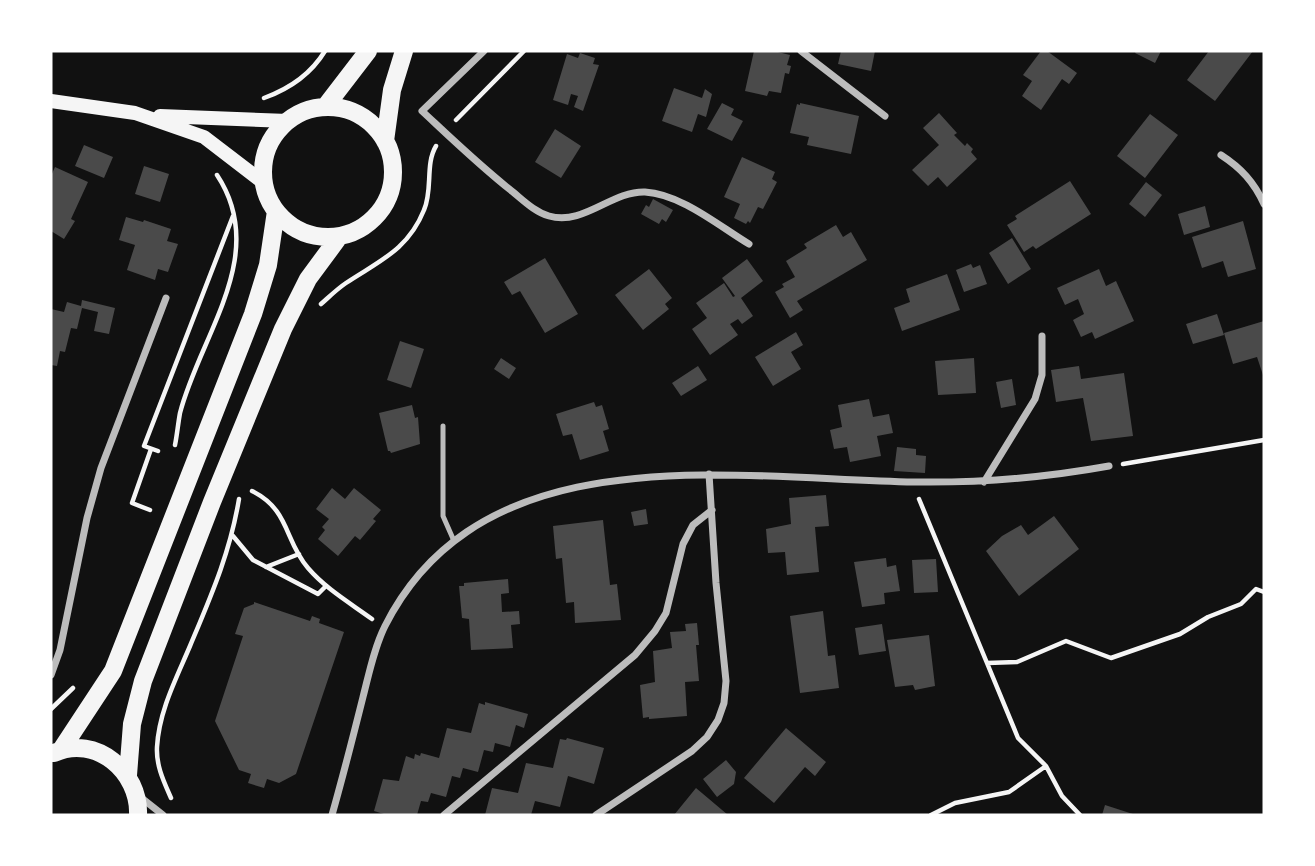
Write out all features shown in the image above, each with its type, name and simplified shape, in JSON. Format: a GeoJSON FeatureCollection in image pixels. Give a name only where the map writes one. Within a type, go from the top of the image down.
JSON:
{"type":"FeatureCollection","features":[{"type":"Feature","properties":{"kind":"main road"},"geometry":{"type":"LineString","coordinates":[[325,107],[368,51]]}},
{"type":"Feature","properties":{"kind":"main road"},"geometry":{"type":"LineString","coordinates":[[385,141],[392,90],[404,51]]}},
{"type":"Feature","properties":{"kind":"main road"},"geometry":{"type":"LineString","coordinates":[[51,101],[145,116],[288,121]]}},
{"type":"Feature","properties":{"kind":"main road"},"geometry":{"type":"LineString","coordinates":[[325,107],[349,110],[370,122],[385,141],[393,160],[393,181],[387,201],[375,218],[358,230],[339,237],[315,236],[293,227],[276,211],[264,183],[264,159],[272,138],[288,121],[306,111],[325,107]]}},
{"type":"Feature","properties":{"kind":"main road"},"geometry":{"type":"LineString","coordinates":[[145,116],[204,137],[264,183]]}},
{"type":"Feature","properties":{"kind":"main road"},"geometry":{"type":"LineString","coordinates":[[56,752],[113,671],[253,314],[268,265],[276,211]]}},
{"type":"Feature","properties":{"kind":"main road"},"geometry":{"type":"LineString","coordinates":[[128,775],[132,724],[143,681],[212,502],[283,328],[308,279],[339,237]]}},
{"type":"Feature","properties":{"kind":"main road"},"geometry":{"type":"LineString","coordinates":[[56,752],[86,749],[110,757],[128,775],[136,793],[138,815]]}},
{"type":"Feature","properties":{"kind":"street"},"geometry":{"type":"LineString","coordinates":[[484,51],[422,111],[486,171],[533,208],[565,219],[627,196],[642,192],[658,194],[675,199],[749,244]]}},
{"type":"Feature","properties":{"kind":"street"},"geometry":{"type":"LineString","coordinates":[[801,51],[886,116]]}},
{"type":"Feature","properties":{"kind":"street"},"geometry":{"type":"LineString","coordinates":[[1221,155],[1242,169],[1259,191],[1264,204]]}},
{"type":"Feature","properties":{"kind":"street"},"geometry":{"type":"LineString","coordinates":[[51,675],[60,650],[87,518],[101,468],[166,298]]}},
{"type":"Feature","properties":{"kind":"street"},"geometry":{"type":"LineString","coordinates":[[984,482],[1035,399],[1042,375],[1042,336]]}},
{"type":"Feature","properties":{"kind":"street"},"geometry":{"type":"LineString","coordinates":[[332,815],[372,663],[384,628],[416,578],[454,541],[477,524],[535,498],[583,486],[636,478],[741,473],[912,482],[984,482],[1054,476],[1109,466]]}},
{"type":"Feature","properties":{"kind":"street"},"geometry":{"type":"LineString","coordinates":[[596,815],[692,751],[707,737],[718,720],[724,703],[726,681],[709,474]]}},
{"type":"Feature","properties":{"kind":"street"},"geometry":{"type":"LineString","coordinates":[[444,815],[635,655],[666,613],[683,544],[692,524],[712,510]]}},
{"type":"Feature","properties":{"kind":"street"},"geometry":{"type":"LineString","coordinates":[[136,793],[163,815]]}},
{"type":"Feature","properties":{"kind":"lane"},"geometry":{"type":"LineString","coordinates":[[443,426],[443,516],[454,541]]}},
{"type":"Feature","properties":{"kind":"path"},"geometry":{"type":"LineString","coordinates":[[255,100],[274,94],[298,81],[326,51]]}},
{"type":"Feature","properties":{"kind":"path"},"geometry":{"type":"LineString","coordinates":[[315,314],[321,304],[344,284],[392,255],[411,233],[425,209],[431,178],[432,153],[444,132],[524,51]]}},
{"type":"Feature","properties":{"kind":"path"},"geometry":{"type":"LineString","coordinates":[[175,448],[180,413],[236,264],[237,240],[229,194],[211,168]]}},
{"type":"Feature","properties":{"kind":"path"},"geometry":{"type":"LineString","coordinates":[[158,451],[144,446],[234,214]]}},
{"type":"Feature","properties":{"kind":"path"},"geometry":{"type":"LineString","coordinates":[[1109,466],[1264,440]]}},
{"type":"Feature","properties":{"kind":"path"},"geometry":{"type":"LineString","coordinates":[[150,510],[132,503],[151,449]]}},
{"type":"Feature","properties":{"kind":"path"},"geometry":{"type":"LineString","coordinates":[[912,482],[1018,738],[1046,766],[1062,796],[1080,815]]}},
{"type":"Feature","properties":{"kind":"path"},"geometry":{"type":"LineString","coordinates":[[174,805],[162,778],[158,759],[161,717],[216,585],[233,536],[241,487]]}},
{"type":"Feature","properties":{"kind":"path"},"geometry":{"type":"LineString","coordinates":[[252,491],[266,498],[278,510],[306,566],[326,586],[384,628]]}},
{"type":"Feature","properties":{"kind":"path"},"geometry":{"type":"LineString","coordinates":[[145,523],[155,498]]}},
{"type":"Feature","properties":{"kind":"path"},"geometry":{"type":"LineString","coordinates":[[233,536],[253,560],[266,567],[318,594],[326,586]]}},
{"type":"Feature","properties":{"kind":"path"},"geometry":{"type":"LineString","coordinates":[[266,567],[299,554]]}},
{"type":"Feature","properties":{"kind":"path"},"geometry":{"type":"LineString","coordinates":[[988,663],[1017,662],[1066,641],[1111,658],[1180,634],[1208,617],[1241,604],[1256,589],[1264,592]]}},
{"type":"Feature","properties":{"kind":"path"},"geometry":{"type":"LineString","coordinates":[[51,709],[75,686]]}},
{"type":"Feature","properties":{"kind":"path"},"geometry":{"type":"LineString","coordinates":[[931,815],[955,803],[1009,792],[1046,766]]}},
{"type":"Feature","properties":{"kind":"building"},"geometry":{"type":"Polygon","coordinates":[[[754,51],[774,51],[790,55],[787,65],[791,66],[789,74],[785,73],[781,93],[769,91],[767,96],[745,91],[754,51]]]}},
{"type":"Feature","properties":{"kind":"building"},"geometry":{"type":"Polygon","coordinates":[[[841,51],[875,51],[871,71],[838,64],[841,51]]]}},
{"type":"Feature","properties":{"kind":"building"},"geometry":{"type":"Polygon","coordinates":[[[1041,51],[1047,51],[1077,73],[1069,84],[1062,79],[1041,110],[1022,96],[1032,81],[1023,75],[1041,51]]]}},
{"type":"Feature","properties":{"kind":"building"},"geometry":{"type":"Polygon","coordinates":[[[1161,51],[1155,63],[1135,53],[1161,51]]]}},
{"type":"Feature","properties":{"kind":"building"},"geometry":{"type":"Polygon","coordinates":[[[1209,51],[1253,51],[1215,101],[1187,80],[1209,51]]]}},
{"type":"Feature","properties":{"kind":"building"},"geometry":{"type":"Polygon","coordinates":[[[580,53],[595,58],[593,64],[599,65],[583,111],[574,107],[578,96],[571,94],[568,105],[553,100],[567,54],[578,58],[580,53]]]}},
{"type":"Feature","properties":{"kind":"building"},"geometry":{"type":"Polygon","coordinates":[[[674,88],[702,98],[705,89],[712,94],[706,117],[698,114],[692,132],[662,121],[674,88]]]}},
{"type":"Feature","properties":{"kind":"building"},"geometry":{"type":"Polygon","coordinates":[[[722,103],[734,109],[731,115],[743,121],[732,141],[707,129],[722,103]]]}},
{"type":"Feature","properties":{"kind":"building"},"geometry":{"type":"Polygon","coordinates":[[[797,104],[859,116],[851,154],[807,145],[809,137],[790,133],[797,104]]]}},
{"type":"Feature","properties":{"kind":"building"},"geometry":{"type":"Polygon","coordinates":[[[939,113],[957,133],[954,135],[965,146],[967,143],[973,149],[971,152],[977,159],[947,187],[938,177],[928,186],[912,170],[939,145],[923,128],[939,113]]]}},
{"type":"Feature","properties":{"kind":"building"},"geometry":{"type":"Polygon","coordinates":[[[1150,114],[1178,135],[1145,178],[1117,156],[1150,114]]]}},
{"type":"Feature","properties":{"kind":"building"},"geometry":{"type":"Polygon","coordinates":[[[555,129],[581,146],[561,178],[535,162],[555,129]]]}},
{"type":"Feature","properties":{"kind":"building"},"geometry":{"type":"Polygon","coordinates":[[[84,145],[113,157],[104,178],[75,166],[84,145]]]}},
{"type":"Feature","properties":{"kind":"building"},"geometry":{"type":"Polygon","coordinates":[[[742,157],[775,172],[772,179],[777,182],[763,209],[758,207],[750,223],[748,221],[746,224],[734,218],[740,204],[724,197],[742,157]]]}},
{"type":"Feature","properties":{"kind":"building"},"geometry":{"type":"Polygon","coordinates":[[[144,166],[169,174],[160,202],[135,194],[144,166]]]}},
{"type":"Feature","properties":{"kind":"building"},"geometry":{"type":"Polygon","coordinates":[[[55,167],[88,182],[71,219],[75,221],[64,239],[51,231],[51,176],[55,167]]]}},
{"type":"Feature","properties":{"kind":"building"},"geometry":{"type":"Polygon","coordinates":[[[1070,181],[1091,214],[1036,249],[1033,246],[1024,252],[1007,225],[1017,219],[1015,216],[1070,181]]]}},
{"type":"Feature","properties":{"kind":"building"},"geometry":{"type":"Polygon","coordinates":[[[1146,182],[1162,195],[1145,217],[1129,204],[1146,182]]]}},
{"type":"Feature","properties":{"kind":"building"},"geometry":{"type":"Polygon","coordinates":[[[653,199],[673,210],[666,222],[662,219],[659,224],[641,214],[653,199]]]}},
{"type":"Feature","properties":{"kind":"building"},"geometry":{"type":"Polygon","coordinates":[[[1205,206],[1210,227],[1184,235],[1178,214],[1205,206]]]}},
{"type":"Feature","properties":{"kind":"building"},"geometry":{"type":"Polygon","coordinates":[[[126,217],[171,229],[167,241],[178,244],[168,272],[158,269],[155,280],[127,270],[135,245],[119,240],[126,217]]]}},
{"type":"Feature","properties":{"kind":"building"},"geometry":{"type":"Polygon","coordinates":[[[1243,221],[1256,269],[1228,277],[1223,261],[1202,268],[1192,237],[1243,221]]]}},
{"type":"Feature","properties":{"kind":"building"},"geometry":{"type":"Polygon","coordinates":[[[836,225],[843,237],[851,232],[867,260],[797,301],[803,310],[790,318],[775,292],[784,287],[782,284],[795,277],[786,261],[807,248],[804,244],[836,225]]]}},
{"type":"Feature","properties":{"kind":"building"},"geometry":{"type":"Polygon","coordinates":[[[1012,238],[1031,269],[1008,284],[989,253],[1012,238]]]}},
{"type":"Feature","properties":{"kind":"building"},"geometry":{"type":"Polygon","coordinates":[[[545,258],[578,314],[545,333],[520,291],[512,295],[504,282],[545,258]]]}},
{"type":"Feature","properties":{"kind":"building"},"geometry":{"type":"Polygon","coordinates":[[[747,259],[763,281],[741,298],[753,316],[742,324],[738,319],[730,324],[738,335],[710,355],[692,329],[707,318],[696,303],[724,283],[733,297],[735,296],[722,278],[747,259]]]}},
{"type":"Feature","properties":{"kind":"building"},"geometry":{"type":"Polygon","coordinates":[[[971,264],[973,268],[980,265],[987,284],[964,292],[956,270],[971,264]]]}},
{"type":"Feature","properties":{"kind":"building"},"geometry":{"type":"Polygon","coordinates":[[[649,269],[672,298],[665,304],[669,309],[643,330],[615,295],[649,269]]]}},
{"type":"Feature","properties":{"kind":"building"},"geometry":{"type":"Polygon","coordinates":[[[1099,269],[1106,286],[1116,281],[1134,321],[1095,339],[1092,332],[1081,337],[1073,320],[1084,314],[1078,299],[1065,305],[1057,288],[1099,269]]]}},
{"type":"Feature","properties":{"kind":"building"},"geometry":{"type":"Polygon","coordinates":[[[947,274],[960,310],[902,331],[894,308],[910,302],[906,289],[947,274]]]}},
{"type":"Feature","properties":{"kind":"building"},"geometry":{"type":"Polygon","coordinates":[[[82,300],[115,308],[109,334],[94,331],[98,312],[82,308],[77,329],[71,328],[65,352],[60,351],[57,366],[51,365],[51,309],[64,312],[67,302],[81,306],[82,300]]]}},
{"type":"Feature","properties":{"kind":"building"},"geometry":{"type":"Polygon","coordinates":[[[1217,314],[1224,335],[1193,344],[1186,324],[1217,314]]]}},
{"type":"Feature","properties":{"kind":"building"},"geometry":{"type":"Polygon","coordinates":[[[1264,321],[1264,378],[1257,357],[1233,364],[1224,333],[1264,321]]]}},
{"type":"Feature","properties":{"kind":"building"},"geometry":{"type":"Polygon","coordinates":[[[796,332],[803,345],[791,352],[801,369],[773,386],[755,357],[796,332]]]}},
{"type":"Feature","properties":{"kind":"building"},"geometry":{"type":"Polygon","coordinates":[[[400,341],[424,349],[411,388],[387,380],[400,341]]]}},
{"type":"Feature","properties":{"kind":"building"},"geometry":{"type":"Polygon","coordinates":[[[501,358],[516,368],[509,379],[494,369],[501,358]]]}},
{"type":"Feature","properties":{"kind":"building"},"geometry":{"type":"Polygon","coordinates":[[[974,358],[976,393],[938,395],[935,361],[974,358]]]}},
{"type":"Feature","properties":{"kind":"building"},"geometry":{"type":"Polygon","coordinates":[[[698,366],[707,380],[681,396],[672,383],[698,366]]]}},
{"type":"Feature","properties":{"kind":"building"},"geometry":{"type":"Polygon","coordinates":[[[1079,366],[1081,379],[1124,373],[1133,436],[1091,441],[1083,398],[1056,402],[1051,370],[1079,366]]]}},
{"type":"Feature","properties":{"kind":"building"},"geometry":{"type":"Polygon","coordinates":[[[1012,379],[1016,405],[1001,408],[996,382],[1012,379]]]}},
{"type":"Feature","properties":{"kind":"building"},"geometry":{"type":"Polygon","coordinates":[[[869,399],[873,417],[889,414],[893,433],[877,436],[881,456],[850,462],[847,447],[834,449],[830,430],[842,427],[838,405],[869,399]]]}},
{"type":"Feature","properties":{"kind":"building"},"geometry":{"type":"Polygon","coordinates":[[[594,402],[596,407],[602,405],[609,429],[603,431],[609,451],[580,460],[572,434],[563,436],[556,414],[594,402]]]}},
{"type":"Feature","properties":{"kind":"building"},"geometry":{"type":"Polygon","coordinates":[[[412,405],[415,418],[418,417],[420,444],[391,453],[388,451],[379,413],[412,405]]]}},
{"type":"Feature","properties":{"kind":"building"},"geometry":{"type":"Polygon","coordinates":[[[897,447],[916,449],[916,455],[926,456],[925,473],[894,471],[897,447]]]}},
{"type":"Feature","properties":{"kind":"building"},"geometry":{"type":"Polygon","coordinates":[[[332,488],[345,499],[354,488],[381,510],[373,519],[376,521],[360,540],[355,536],[338,556],[318,539],[325,530],[322,527],[329,519],[316,509],[332,488]]]}},
{"type":"Feature","properties":{"kind":"building"},"geometry":{"type":"Polygon","coordinates":[[[826,495],[829,526],[815,527],[819,572],[787,575],[785,552],[768,553],[766,529],[791,524],[789,498],[826,495]]]}},
{"type":"Feature","properties":{"kind":"building"},"geometry":{"type":"Polygon","coordinates":[[[646,509],[648,524],[634,526],[631,512],[646,509]]]}},
{"type":"Feature","properties":{"kind":"building"},"geometry":{"type":"Polygon","coordinates":[[[1054,516],[1079,549],[1019,596],[986,551],[1002,536],[1021,525],[1028,535],[1054,516]]]}},
{"type":"Feature","properties":{"kind":"building"},"geometry":{"type":"Polygon","coordinates":[[[603,520],[610,585],[617,584],[621,620],[575,623],[574,602],[566,603],[562,558],[556,559],[553,526],[603,520]]]}},
{"type":"Feature","properties":{"kind":"building"},"geometry":{"type":"Polygon","coordinates":[[[886,558],[887,567],[896,565],[900,591],[884,593],[885,604],[862,607],[854,562],[886,558]]]}},
{"type":"Feature","properties":{"kind":"building"},"geometry":{"type":"Polygon","coordinates":[[[936,559],[938,592],[914,593],[912,560],[936,559]]]}},
{"type":"Feature","properties":{"kind":"building"},"geometry":{"type":"Polygon","coordinates":[[[508,579],[509,593],[501,594],[502,612],[519,611],[520,624],[511,625],[513,648],[471,650],[469,619],[462,618],[459,586],[464,586],[464,583],[508,579]]]}},
{"type":"Feature","properties":{"kind":"building"},"geometry":{"type":"Polygon","coordinates":[[[254,602],[310,621],[312,616],[320,619],[319,623],[344,632],[296,774],[279,783],[267,779],[264,788],[248,783],[251,774],[239,770],[215,721],[243,636],[235,634],[244,608],[254,602]]]}},
{"type":"Feature","properties":{"kind":"building"},"geometry":{"type":"Polygon","coordinates":[[[823,611],[828,656],[835,655],[839,688],[800,693],[790,616],[823,611]]]}},
{"type":"Feature","properties":{"kind":"building"},"geometry":{"type":"Polygon","coordinates":[[[697,623],[699,681],[685,682],[687,716],[643,718],[640,685],[655,682],[653,651],[672,648],[670,632],[686,631],[685,624],[697,623]]]}},
{"type":"Feature","properties":{"kind":"building"},"geometry":{"type":"Polygon","coordinates":[[[882,624],[886,651],[859,655],[855,628],[882,624]]]}},
{"type":"Feature","properties":{"kind":"building"},"geometry":{"type":"Polygon","coordinates":[[[929,635],[935,686],[915,690],[913,685],[895,687],[887,640],[929,635]]]}},
{"type":"Feature","properties":{"kind":"building"},"geometry":{"type":"Polygon","coordinates":[[[485,702],[528,714],[524,728],[516,725],[510,747],[495,743],[493,752],[484,750],[478,772],[463,768],[460,778],[452,776],[446,797],[431,793],[428,802],[421,801],[417,815],[387,815],[374,811],[383,779],[399,781],[406,756],[414,759],[415,754],[420,756],[421,753],[439,758],[447,728],[471,733],[479,703],[485,705],[485,702]]]}},
{"type":"Feature","properties":{"kind":"building"},"geometry":{"type":"Polygon","coordinates":[[[786,728],[826,762],[815,776],[805,767],[774,803],[744,778],[786,728]]]}},
{"type":"Feature","properties":{"kind":"building"},"geometry":{"type":"Polygon","coordinates":[[[567,738],[604,748],[594,784],[568,776],[560,807],[535,801],[531,815],[485,815],[492,788],[518,793],[526,763],[553,768],[560,739],[567,738]]]}},
{"type":"Feature","properties":{"kind":"building"},"geometry":{"type":"Polygon","coordinates":[[[726,760],[736,772],[734,784],[717,797],[703,779],[726,760]]]}},
{"type":"Feature","properties":{"kind":"building"},"geometry":{"type":"Polygon","coordinates":[[[696,788],[728,815],[674,815],[696,788]]]}},
{"type":"Feature","properties":{"kind":"building"},"geometry":{"type":"Polygon","coordinates":[[[1105,805],[1136,815],[1102,815],[1105,805]]]}}]}
